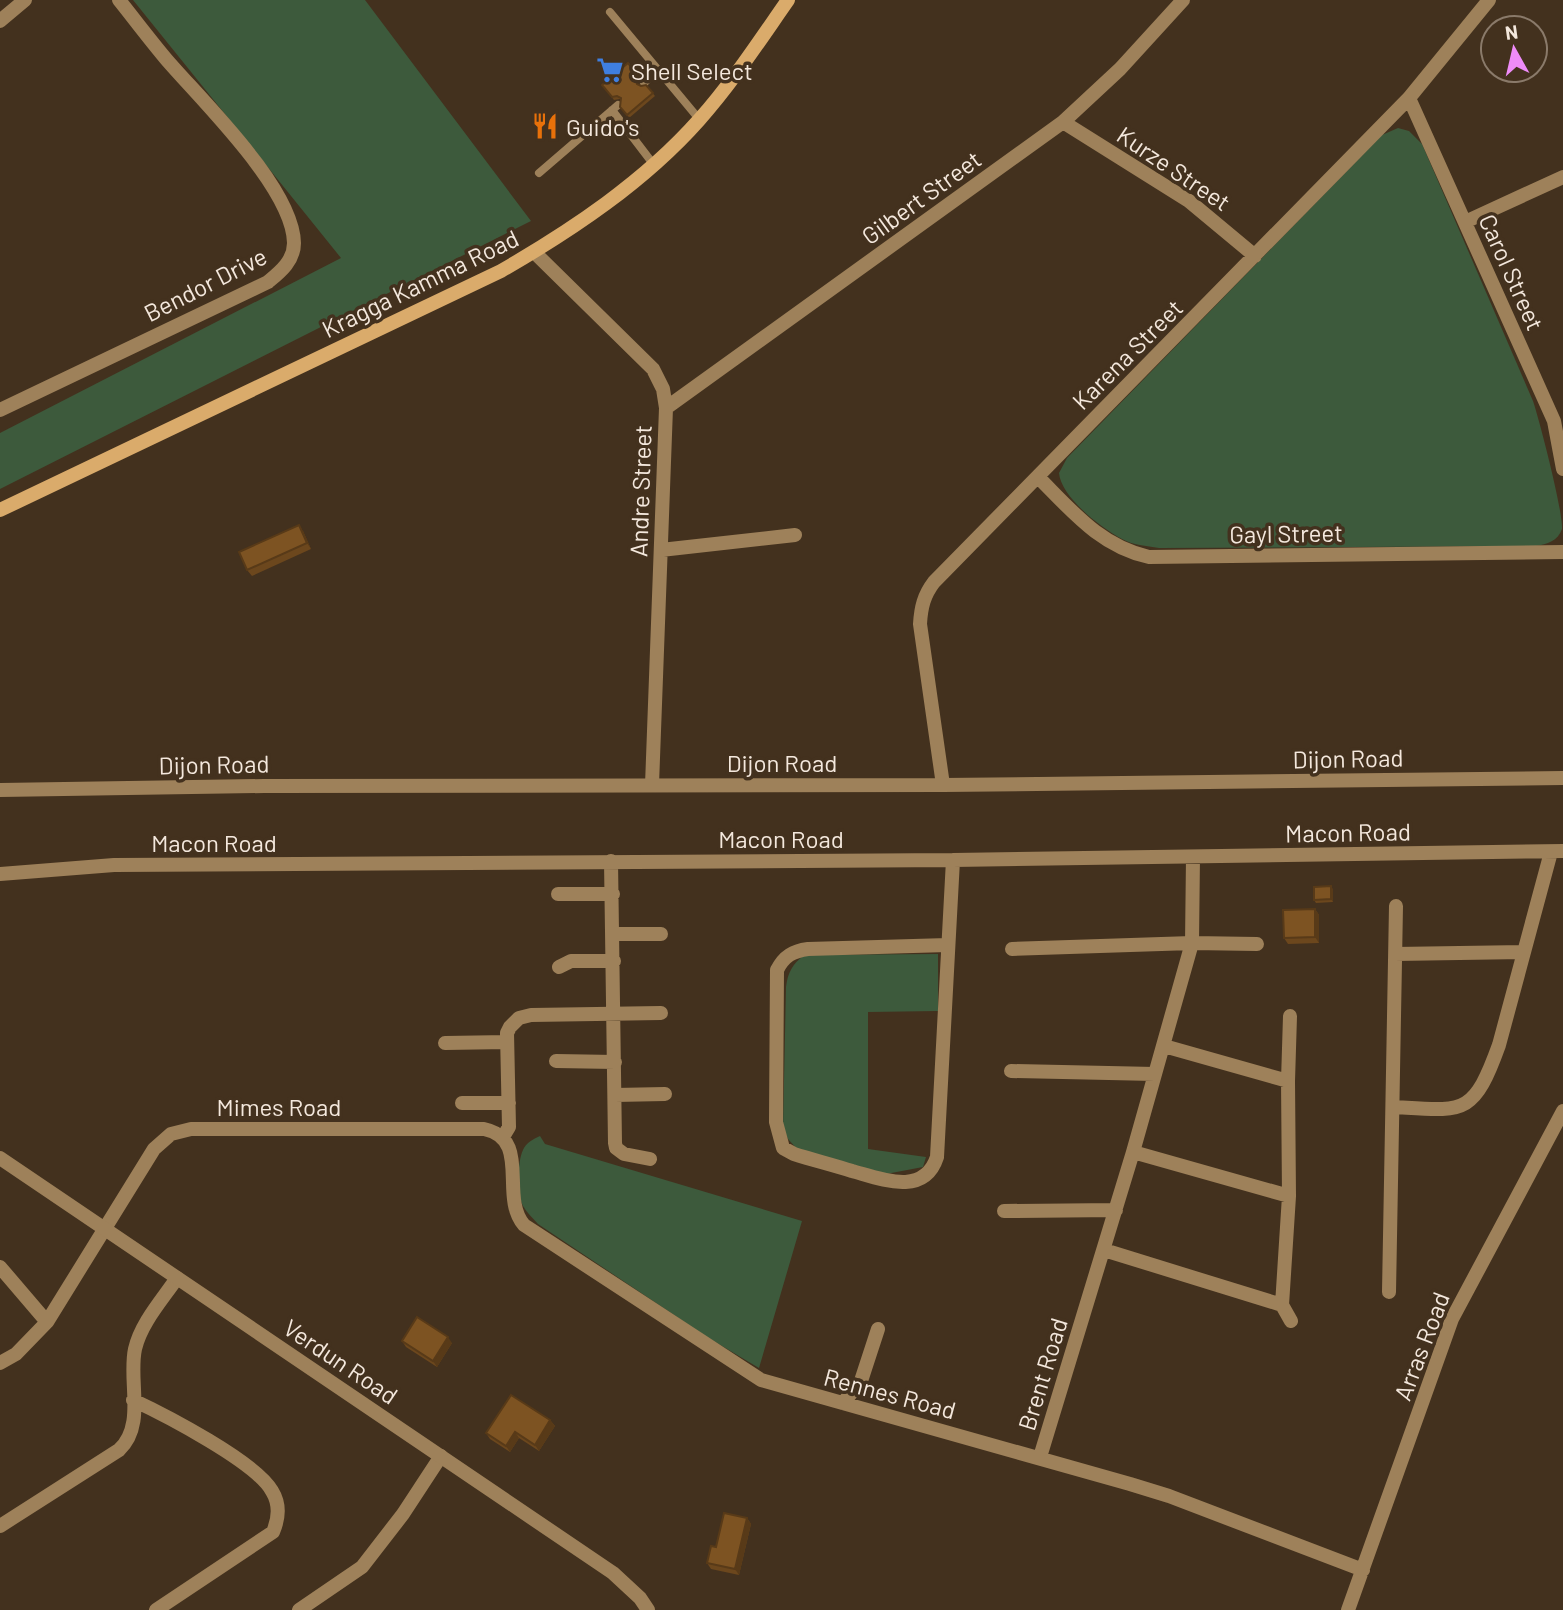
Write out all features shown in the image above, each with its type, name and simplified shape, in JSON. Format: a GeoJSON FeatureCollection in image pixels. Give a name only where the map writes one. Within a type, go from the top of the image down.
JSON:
{"type":"FeatureCollection","features":[{"type":"Feature","properties":{"kind":"main road","name":"Kragga Kamma Road"},"geometry":{"type":"LineString","coordinates":[[0,510],[501,271],[581,222],[653,165],[699,119],[788,0]]}},
{"type":"Feature","properties":{"kind":"street"},"geometry":{"type":"LineString","coordinates":[[0,21],[24,0]]}},
{"type":"Feature","properties":{"kind":"street","name":"Bendor Drive"},"geometry":{"type":"LineString","coordinates":[[0,410],[268,282],[286,267],[294,245],[291,226],[280,201],[254,159],[166,59],[120,0]]}},
{"type":"Feature","properties":{"kind":"street","name":"Gilbert Street"},"geometry":{"type":"LineString","coordinates":[[666,408],[1063,122],[1120,69],[1183,0]]}},
{"type":"Feature","properties":{"kind":"street","name":"Karena Street"},"geometry":{"type":"LineString","coordinates":[[943,785],[920,624],[920,608],[925,594],[1409,98],[1489,0]]}},
{"type":"Feature","properties":{"kind":"street","name":"Carol Street"},"geometry":{"type":"LineString","coordinates":[[1409,98],[1558,421],[1563,469]]}},
{"type":"Feature","properties":{"kind":"street","name":"Kurze Street"},"geometry":{"type":"LineString","coordinates":[[1063,122],[1189,201],[1255,257]]}},
{"type":"Feature","properties":{"kind":"street"},"geometry":{"type":"LineString","coordinates":[[1465,222],[1563,177]]}},
{"type":"Feature","properties":{"kind":"street","name":"Andre Street"},"geometry":{"type":"LineString","coordinates":[[534,252],[653,369],[663,389],[666,408],[652,785]]}},
{"type":"Feature","properties":{"kind":"street","name":"Gayl Street"},"geometry":{"type":"LineString","coordinates":[[1038,477],[1094,532],[1131,553],[1149,557],[1563,552]]}},
{"type":"Feature","properties":{"kind":"street"},"geometry":{"type":"LineString","coordinates":[[661,550],[795,534]]}},
{"type":"Feature","properties":{"kind":"street","name":"Dijon Road"},"geometry":{"type":"LineString","coordinates":[[0,790],[264,786],[943,785],[1563,778]]}},
{"type":"Feature","properties":{"kind":"street"},"geometry":{"type":"LineString","coordinates":[[1393,1107],[1443,1110],[1462,1107],[1471,1099],[1490,1068],[1557,852]]}},
{"type":"Feature","properties":{"kind":"street","name":"Macon Road"},"geometry":{"type":"LineString","coordinates":[[0,874],[114,865],[953,860],[1557,852]]}},
{"type":"Feature","properties":{"kind":"street","name":"Brent Road"},"geometry":{"type":"LineString","coordinates":[[1040,1457],[1116,1210],[1192,943],[1193,857]]}},
{"type":"Feature","properties":{"kind":"street"},"geometry":{"type":"LineString","coordinates":[[948,945],[808,949],[796,951],[781,961],[776,970],[775,1099],[777,1131],[783,1148],[794,1154],[888,1181],[916,1180],[933,1168],[937,1157],[953,860]]}},
{"type":"Feature","properties":{"kind":"street"},"geometry":{"type":"LineString","coordinates":[[611,861],[616,1148],[624,1154],[650,1158]]}},
{"type":"Feature","properties":{"kind":"street"},"geometry":{"type":"LineString","coordinates":[[558,894],[613,894]]}},
{"type":"Feature","properties":{"kind":"street"},"geometry":{"type":"LineString","coordinates":[[1389,1292],[1396,906]]}},
{"type":"Feature","properties":{"kind":"street"},"geometry":{"type":"LineString","coordinates":[[612,934],[661,934]]}},
{"type":"Feature","properties":{"kind":"street"},"geometry":{"type":"LineString","coordinates":[[1012,949],[1192,943],[1257,944]]}},
{"type":"Feature","properties":{"kind":"street"},"geometry":{"type":"LineString","coordinates":[[1395,954],[1524,952]]}},
{"type":"Feature","properties":{"kind":"street"},"geometry":{"type":"LineString","coordinates":[[559,967],[571,961],[614,961]]}},
{"type":"Feature","properties":{"kind":"street"},"geometry":{"type":"LineString","coordinates":[[503,1137],[509,1130],[507,1042],[510,1027],[519,1018],[661,1013]]}},
{"type":"Feature","properties":{"kind":"street"},"geometry":{"type":"LineString","coordinates":[[1290,1016],[1289,1196],[1282,1305],[1291,1321]]}},
{"type":"Feature","properties":{"kind":"street"},"geometry":{"type":"LineString","coordinates":[[445,1043],[507,1042]]}},
{"type":"Feature","properties":{"kind":"street"},"geometry":{"type":"LineString","coordinates":[[1164,1046],[1288,1082]]}},
{"type":"Feature","properties":{"kind":"street"},"geometry":{"type":"LineString","coordinates":[[556,1061],[615,1062]]}},
{"type":"Feature","properties":{"kind":"street"},"geometry":{"type":"LineString","coordinates":[[1011,1072],[1156,1074]]}},
{"type":"Feature","properties":{"kind":"street"},"geometry":{"type":"LineString","coordinates":[[615,1094],[665,1095]]}},
{"type":"Feature","properties":{"kind":"street"},"geometry":{"type":"LineString","coordinates":[[462,1103],[509,1103]]}},
{"type":"Feature","properties":{"kind":"street","name":"Arras Road"},"geometry":{"type":"LineString","coordinates":[[1348,1610],[1452,1319],[1563,1111]]}},
{"type":"Feature","properties":{"kind":"street","name":"Mimes Road"},"geometry":{"type":"LineString","coordinates":[[0,1363],[16,1354],[47,1322],[154,1149],[163,1140],[182,1131],[204,1128],[475,1128],[493,1130],[503,1137]]}},
{"type":"Feature","properties":{"kind":"street","name":"Rennes Road"},"geometry":{"type":"LineString","coordinates":[[503,1137],[511,1148],[514,1205],[524,1225],[751,1375],[788,1389],[1040,1457],[1169,1496],[1363,1570]]}},
{"type":"Feature","properties":{"kind":"street"},"geometry":{"type":"LineString","coordinates":[[1133,1152],[1289,1196]]}},
{"type":"Feature","properties":{"kind":"street","name":"Verdun Road"},"geometry":{"type":"LineString","coordinates":[[0,1158],[613,1573],[640,1598],[648,1610]]}},
{"type":"Feature","properties":{"kind":"street"},"geometry":{"type":"LineString","coordinates":[[1004,1211],[1116,1210]]}},
{"type":"Feature","properties":{"kind":"street"},"geometry":{"type":"LineString","coordinates":[[1104,1250],[1282,1305]]}},
{"type":"Feature","properties":{"kind":"street"},"geometry":{"type":"LineString","coordinates":[[0,1267],[47,1322]]}},
{"type":"Feature","properties":{"kind":"street"},"geometry":{"type":"LineString","coordinates":[[0,1526],[123,1447],[132,1432],[136,1347],[148,1321],[177,1278]]}},
{"type":"Feature","properties":{"kind":"street"},"geometry":{"type":"LineString","coordinates":[[843,1403],[861,1381],[878,1329]]}},
{"type":"Feature","properties":{"kind":"street"},"geometry":{"type":"LineString","coordinates":[[133,1400],[168,1416],[256,1472],[272,1491],[278,1509],[278,1521],[273,1532],[156,1610]]}},
{"type":"Feature","properties":{"kind":"street"},"geometry":{"type":"LineString","coordinates":[[299,1610],[362,1567],[403,1514],[441,1456]]}},
{"type":"Feature","properties":{"kind":"lane"},"geometry":{"type":"LineString","coordinates":[[610,12],[699,119]]}},
{"type":"Feature","properties":{"kind":"lane"},"geometry":{"type":"LineString","coordinates":[[644,83],[658,70]]}},
{"type":"Feature","properties":{"kind":"lane"},"geometry":{"type":"LineString","coordinates":[[539,173],[615,108],[653,165]]}},
{"type":"Feature","properties":{"kind":"green space"},"geometry":{"type":"Polygon","coordinates":[[[133,0],[365,0],[531,221],[0,489],[0,433],[341,258],[133,0]]]}},
{"type":"Feature","properties":{"kind":"green space"},"geometry":{"type":"Polygon","coordinates":[[[1398,128],[1409,131],[1422,144],[1533,401],[1559,504],[1562,529],[1558,536],[1548,543],[1536,546],[1159,548],[1122,539],[1083,511],[1061,482],[1059,473],[1067,458],[1382,135],[1398,128]]]}},
{"type":"Feature","properties":{"kind":"green space"},"geometry":{"type":"Polygon","coordinates":[[[938,954],[938,1011],[868,1012],[868,1149],[926,1157],[923,1167],[886,1174],[799,1151],[788,1139],[783,1128],[786,987],[789,973],[804,955],[938,954]]]}},
{"type":"Feature","properties":{"kind":"green space"},"geometry":{"type":"Polygon","coordinates":[[[540,1136],[545,1144],[802,1221],[759,1368],[707,1337],[538,1224],[523,1206],[518,1178],[523,1150],[540,1136]]]}},
{"type":"Feature","properties":{"kind":"building"},"geometry":{"type":"Polygon","coordinates":[[[628,63],[638,75],[637,84],[646,85],[653,93],[627,115],[620,107],[621,98],[612,97],[602,85],[628,63]]]}},
{"type":"Feature","properties":{"kind":"building"},"geometry":{"type":"Polygon","coordinates":[[[299,525],[307,543],[247,570],[239,552],[299,525]]]}},
{"type":"Feature","properties":{"kind":"building"},"geometry":{"type":"Polygon","coordinates":[[[1331,886],[1331,899],[1314,900],[1314,887],[1331,886]]]}},
{"type":"Feature","properties":{"kind":"building"},"geometry":{"type":"Polygon","coordinates":[[[1315,909],[1315,937],[1284,938],[1283,910],[1315,909]]]}},
{"type":"Feature","properties":{"kind":"building"},"geometry":{"type":"Polygon","coordinates":[[[417,1317],[448,1337],[433,1361],[402,1341],[417,1317]]]}},
{"type":"Feature","properties":{"kind":"building"},"geometry":{"type":"Polygon","coordinates":[[[511,1395],[550,1420],[535,1445],[515,1432],[506,1446],[486,1433],[511,1395]]]}},
{"type":"Feature","properties":{"kind":"building"},"geometry":{"type":"Polygon","coordinates":[[[724,1513],[747,1518],[735,1569],[707,1563],[711,1546],[716,1547],[724,1513]]]}},
{"type":"Feature","properties":{"kind":"place","name":"Shell Select"},"geometry":{"type":"Point","coordinates":[610,70]}},
{"type":"Feature","properties":{"kind":"place","name":"Guido's"},"geometry":{"type":"Point","coordinates":[545,126]}}]}
